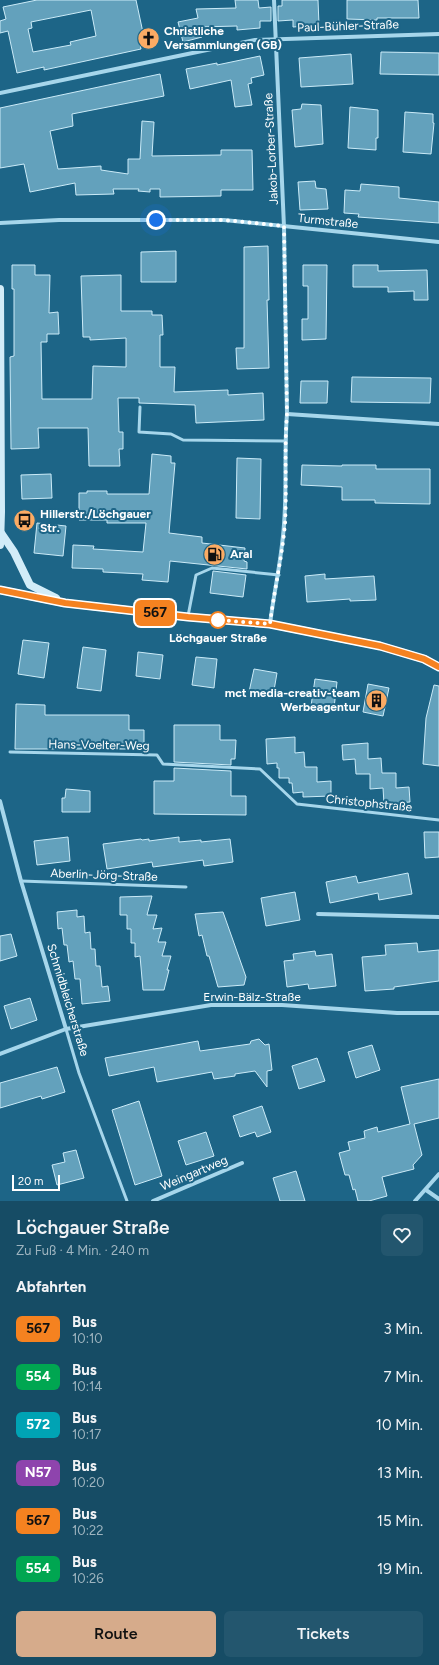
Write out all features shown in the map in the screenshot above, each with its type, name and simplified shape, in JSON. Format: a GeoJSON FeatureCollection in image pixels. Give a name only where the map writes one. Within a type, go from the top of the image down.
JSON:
{"type":"FeatureCollection","features":[{"type":"Feature","properties":{"kind":"main road"},"geometry":{"type":"LineString","coordinates":[[0,289],[0,545]]}},
{"type":"Feature","properties":{"kind":"main road"},"geometry":{"type":"LineString","coordinates":[[1,532],[14,552],[30,585],[65,603]]}},
{"type":"Feature","properties":{"kind":"main road"},"geometry":{"type":"LineString","coordinates":[[0,590],[65,603],[188,617],[270,624],[380,646],[424,659],[439,667]]}},
{"type":"Feature","properties":{"kind":"street","name":"Jakob-Lorber-Straße"},"geometry":{"type":"LineString","coordinates":[[270,624],[279,574],[285,522],[285,441],[287,414],[284,226],[274,0]]}},
{"type":"Feature","properties":{"kind":"street","name":"Paul-Bühler-Straße"},"geometry":{"type":"LineString","coordinates":[[0,93],[256,40],[276,38],[439,34]]}},
{"type":"Feature","properties":{"kind":"street","name":"Turmstraße"},"geometry":{"type":"LineString","coordinates":[[0,223],[59,220],[224,220],[439,242]]}},
{"type":"Feature","properties":{"kind":"street"},"geometry":{"type":"LineString","coordinates":[[287,414],[439,424]]}},
{"type":"Feature","properties":{"kind":"street","name":"Schmidbleicherstraße"},"geometry":{"type":"LineString","coordinates":[[0,801],[21,881],[66,1029]]}},
{"type":"Feature","properties":{"kind":"street"},"geometry":{"type":"LineString","coordinates":[[318,914],[439,917]]}},
{"type":"Feature","properties":{"kind":"street","name":"Erwin-Bälz-Straße"},"geometry":{"type":"LineString","coordinates":[[0,1054],[66,1029],[211,1005],[282,1005],[397,1014],[439,1013]]}},
{"type":"Feature","properties":{"kind":"street","name":"Weingartweg"},"geometry":{"type":"LineString","coordinates":[[153,1201],[242,1163]]}},
{"type":"Feature","properties":{"kind":"street"},"geometry":{"type":"LineString","coordinates":[[415,1201],[439,1174]]}},
{"type":"Feature","properties":{"kind":"street"},"geometry":{"type":"LineString","coordinates":[[426,1190],[439,1199]]}},
{"type":"Feature","properties":{"kind":"lane"},"geometry":{"type":"LineString","coordinates":[[140,407],[139,432],[171,434],[183,440],[285,441]]}},
{"type":"Feature","properties":{"kind":"lane"},"geometry":{"type":"LineString","coordinates":[[188,617],[196,576],[212,568],[279,574]]}},
{"type":"Feature","properties":{"kind":"lane","name":"Hans-Voelter-Weg"},"geometry":{"type":"LineString","coordinates":[[10,752],[157,755],[163,764],[260,769],[297,804]]}},
{"type":"Feature","properties":{"kind":"lane","name":"Christophstraße"},"geometry":{"type":"LineString","coordinates":[[297,804],[439,820]]}},
{"type":"Feature","properties":{"kind":"lane","name":"Aberlin-Jörg-Straße"},"geometry":{"type":"LineString","coordinates":[[21,881],[186,887]]}},
{"type":"Feature","properties":{"kind":"lane","name":"Schmidbleicherstraße"},"geometry":{"type":"LineString","coordinates":[[66,1029],[79,1073],[127,1201]]}},
{"type":"Feature","properties":{"kind":"building"},"geometry":{"type":"Polygon","coordinates":[[[37,0],[136,0],[145,42],[140,44],[141,49],[44,70],[44,67],[17,73],[8,31],[0,33],[0,21],[6,19],[3,7],[37,0]],[[91,10],[31,22],[32,28],[28,29],[33,52],[71,45],[70,42],[96,36],[91,10]]]}},
{"type":"Feature","properties":{"kind":"building"},"geometry":{"type":"Polygon","coordinates":[[[235,0],[258,0],[259,8],[271,7],[271,21],[260,21],[260,28],[237,30],[237,26],[199,27],[202,37],[183,42],[178,22],[198,18],[196,9],[236,8],[235,0]]]}},
{"type":"Feature","properties":{"kind":"building"},"geometry":{"type":"Polygon","coordinates":[[[282,0],[318,0],[319,25],[293,27],[293,20],[278,21],[278,6],[282,6],[282,0]]]}},
{"type":"Feature","properties":{"kind":"building"},"geometry":{"type":"Polygon","coordinates":[[[347,0],[418,0],[419,18],[377,18],[377,20],[347,19],[347,0]]]}},
{"type":"Feature","properties":{"kind":"building"},"geometry":{"type":"Polygon","coordinates":[[[381,52],[439,53],[439,75],[380,74],[381,52]]]}},
{"type":"Feature","properties":{"kind":"building"},"geometry":{"type":"Polygon","coordinates":[[[351,54],[353,84],[301,87],[299,58],[351,54]]]}},
{"type":"Feature","properties":{"kind":"building"},"geometry":{"type":"Polygon","coordinates":[[[260,56],[264,75],[251,78],[252,83],[248,84],[252,105],[235,107],[231,80],[190,89],[186,69],[217,63],[217,65],[260,56]]]}},
{"type":"Feature","properties":{"kind":"building"},"geometry":{"type":"Polygon","coordinates":[[[160,74],[164,96],[72,114],[73,126],[50,131],[58,169],[101,166],[101,170],[128,174],[128,159],[140,159],[142,121],[154,122],[152,156],[221,155],[221,150],[252,150],[253,190],[221,190],[221,196],[160,197],[160,189],[150,189],[150,192],[138,191],[139,189],[113,189],[114,194],[76,195],[75,183],[30,192],[24,164],[0,168],[0,108],[160,74]]]}},
{"type":"Feature","properties":{"kind":"building"},"geometry":{"type":"Polygon","coordinates":[[[302,104],[321,105],[323,144],[295,147],[292,110],[301,109],[302,104]]]}},
{"type":"Feature","properties":{"kind":"building"},"geometry":{"type":"Polygon","coordinates":[[[350,107],[378,110],[378,138],[376,138],[376,150],[348,148],[350,107]]]}},
{"type":"Feature","properties":{"kind":"building"},"geometry":{"type":"Polygon","coordinates":[[[405,112],[433,114],[434,123],[431,154],[403,152],[405,112]]]}},
{"type":"Feature","properties":{"kind":"building"},"geometry":{"type":"Polygon","coordinates":[[[315,181],[316,188],[326,189],[328,209],[300,210],[298,182],[315,181]]]}},
{"type":"Feature","properties":{"kind":"building"},"geometry":{"type":"Polygon","coordinates":[[[361,184],[399,187],[399,198],[439,202],[439,223],[358,217],[359,214],[344,213],[345,190],[360,191],[361,184]]]}},
{"type":"Feature","properties":{"kind":"building"},"geometry":{"type":"Polygon","coordinates":[[[268,246],[269,300],[267,300],[269,368],[237,369],[236,348],[244,348],[244,247],[268,246]]]}},
{"type":"Feature","properties":{"kind":"building"},"geometry":{"type":"Polygon","coordinates":[[[176,251],[176,282],[141,282],[141,252],[176,251]]]}},
{"type":"Feature","properties":{"kind":"building"},"geometry":{"type":"Polygon","coordinates":[[[12,265],[35,265],[35,275],[50,275],[49,313],[58,312],[59,334],[47,334],[47,342],[41,342],[42,399],[92,399],[93,366],[126,367],[126,338],[90,340],[90,337],[83,337],[81,276],[121,275],[121,311],[152,311],[152,315],[162,315],[163,335],[160,335],[160,367],[175,367],[174,392],[228,390],[228,395],[263,393],[264,420],[196,423],[195,405],[139,403],[139,398],[118,398],[119,432],[123,432],[123,449],[119,449],[120,466],[89,466],[88,428],[38,428],[39,448],[11,449],[10,357],[14,356],[14,289],[12,289],[12,265]]]}},
{"type":"Feature","properties":{"kind":"building"},"geometry":{"type":"Polygon","coordinates":[[[303,265],[327,265],[326,339],[302,340],[302,319],[308,319],[308,286],[303,286],[303,265]]]}},
{"type":"Feature","properties":{"kind":"building"},"geometry":{"type":"Polygon","coordinates":[[[353,265],[378,265],[378,271],[427,270],[428,300],[414,300],[414,291],[388,292],[388,287],[353,287],[353,265]]]}},
{"type":"Feature","properties":{"kind":"building"},"geometry":{"type":"Polygon","coordinates":[[[352,377],[431,378],[430,403],[351,402],[352,377]]]}},
{"type":"Feature","properties":{"kind":"building"},"geometry":{"type":"Polygon","coordinates":[[[301,381],[328,381],[327,403],[300,403],[301,381]]]}},
{"type":"Feature","properties":{"kind":"building"},"geometry":{"type":"Polygon","coordinates":[[[152,454],[171,456],[171,463],[175,463],[169,533],[202,537],[202,543],[245,548],[244,561],[247,562],[247,569],[170,561],[168,582],[142,580],[143,574],[103,572],[103,569],[72,568],[73,545],[94,546],[93,549],[143,552],[146,523],[107,523],[107,520],[79,520],[79,493],[87,493],[87,491],[107,491],[107,494],[149,494],[152,454]]]}},
{"type":"Feature","properties":{"kind":"building"},"geometry":{"type":"Polygon","coordinates":[[[237,458],[261,459],[260,519],[236,518],[237,458]]]}},
{"type":"Feature","properties":{"kind":"building"},"geometry":{"type":"Polygon","coordinates":[[[302,465],[376,465],[376,469],[430,469],[430,504],[375,503],[375,500],[342,500],[342,487],[301,485],[302,465]]]}},
{"type":"Feature","properties":{"kind":"building"},"geometry":{"type":"Polygon","coordinates":[[[51,474],[52,498],[22,499],[21,475],[51,474]]]}},
{"type":"Feature","properties":{"kind":"building"},"geometry":{"type":"Polygon","coordinates":[[[37,523],[66,526],[63,556],[34,553],[37,523]]]}},
{"type":"Feature","properties":{"kind":"building"},"geometry":{"type":"Polygon","coordinates":[[[213,571],[246,575],[243,597],[210,593],[213,571]]]}},
{"type":"Feature","properties":{"kind":"building"},"geometry":{"type":"Polygon","coordinates":[[[325,574],[325,579],[374,576],[376,600],[350,601],[350,599],[307,602],[305,576],[325,574]]]}},
{"type":"Feature","properties":{"kind":"building"},"geometry":{"type":"Polygon","coordinates":[[[23,640],[49,643],[44,678],[18,674],[23,640]]]}},
{"type":"Feature","properties":{"kind":"building"},"geometry":{"type":"Polygon","coordinates":[[[83,647],[106,650],[101,691],[77,688],[83,647]]]}},
{"type":"Feature","properties":{"kind":"building"},"geometry":{"type":"Polygon","coordinates":[[[138,652],[163,655],[160,679],[136,676],[138,652]]]}},
{"type":"Feature","properties":{"kind":"building"},"geometry":{"type":"Polygon","coordinates":[[[196,657],[217,659],[214,688],[192,685],[196,657]]]}},
{"type":"Feature","properties":{"kind":"building"},"geometry":{"type":"Polygon","coordinates":[[[254,669],[277,673],[273,696],[249,692],[254,669]]]}},
{"type":"Feature","properties":{"kind":"building"},"geometry":{"type":"Polygon","coordinates":[[[315,679],[337,682],[334,708],[311,706],[315,679]]]}},
{"type":"Feature","properties":{"kind":"building","name":"mct media-creativ-team Werbeagentur"},"geometry":{"type":"Polygon","coordinates":[[[368,684],[389,688],[383,716],[363,712],[368,684]]]}},
{"type":"Feature","properties":{"kind":"building"},"geometry":{"type":"Polygon","coordinates":[[[434,685],[439,686],[439,766],[423,764],[426,718],[434,685]]]}},
{"type":"Feature","properties":{"kind":"building"},"geometry":{"type":"Polygon","coordinates":[[[16,704],[45,705],[45,715],[129,715],[129,730],[144,730],[144,749],[15,749],[16,704]]]}},
{"type":"Feature","properties":{"kind":"building"},"geometry":{"type":"Polygon","coordinates":[[[174,725],[220,725],[220,740],[236,740],[235,759],[231,759],[231,765],[174,762],[174,725]]]}},
{"type":"Feature","properties":{"kind":"building"},"geometry":{"type":"Polygon","coordinates":[[[295,737],[295,753],[304,752],[305,767],[317,767],[317,782],[331,781],[331,796],[303,797],[303,792],[293,793],[292,783],[289,783],[289,778],[279,778],[279,768],[277,768],[277,763],[267,764],[266,739],[295,737]]]}},
{"type":"Feature","properties":{"kind":"building"},"geometry":{"type":"Polygon","coordinates":[[[368,743],[368,759],[381,758],[382,773],[396,773],[396,788],[409,787],[410,802],[384,804],[383,788],[370,789],[370,774],[356,774],[355,759],[343,760],[342,745],[368,743]]]}},
{"type":"Feature","properties":{"kind":"building"},"geometry":{"type":"Polygon","coordinates":[[[174,768],[231,771],[231,796],[246,796],[246,815],[154,814],[154,781],[174,781],[174,768]]]}},
{"type":"Feature","properties":{"kind":"building"},"geometry":{"type":"Polygon","coordinates":[[[66,789],[90,791],[90,812],[62,812],[62,798],[65,798],[66,789]]]}},
{"type":"Feature","properties":{"kind":"building"},"geometry":{"type":"Polygon","coordinates":[[[424,832],[439,832],[439,857],[425,858],[424,832]]]}},
{"type":"Feature","properties":{"kind":"building"},"geometry":{"type":"Polygon","coordinates":[[[68,837],[70,861],[37,865],[34,841],[68,837]]]}},
{"type":"Feature","properties":{"kind":"building"},"geometry":{"type":"Polygon","coordinates":[[[179,837],[179,842],[201,840],[201,842],[230,839],[233,862],[204,866],[203,860],[153,867],[152,862],[107,869],[103,844],[141,839],[149,839],[149,841],[179,837]]]}},
{"type":"Feature","properties":{"kind":"building"},"geometry":{"type":"Polygon","coordinates":[[[408,873],[412,894],[379,900],[378,893],[330,903],[326,882],[356,876],[358,883],[408,873]]]}},
{"type":"Feature","properties":{"kind":"building"},"geometry":{"type":"Polygon","coordinates":[[[295,892],[300,920],[266,926],[261,898],[295,892]]]}},
{"type":"Feature","properties":{"kind":"building"},"geometry":{"type":"Polygon","coordinates":[[[152,896],[147,915],[157,915],[153,929],[162,928],[158,942],[166,942],[162,956],[171,956],[164,990],[143,990],[140,956],[135,957],[135,943],[131,943],[131,929],[127,929],[127,915],[120,915],[120,897],[152,896]]]}},
{"type":"Feature","properties":{"kind":"building"},"geometry":{"type":"Polygon","coordinates":[[[77,910],[77,917],[84,916],[85,933],[90,932],[91,949],[95,949],[96,966],[100,966],[102,987],[108,986],[110,1001],[82,1004],[80,979],[75,979],[73,961],[69,962],[67,945],[64,945],[62,928],[58,929],[57,912],[77,910]]]}},
{"type":"Feature","properties":{"kind":"building"},"geometry":{"type":"Polygon","coordinates":[[[223,912],[246,977],[244,985],[218,987],[209,956],[207,956],[202,935],[199,936],[195,914],[223,912]]]}},
{"type":"Feature","properties":{"kind":"building"},"geometry":{"type":"Polygon","coordinates":[[[11,934],[17,956],[0,961],[0,936],[11,934]]]}},
{"type":"Feature","properties":{"kind":"building"},"geometry":{"type":"Polygon","coordinates":[[[417,943],[418,952],[439,950],[439,981],[394,987],[394,989],[365,991],[362,957],[386,955],[385,945],[417,943]]]}},
{"type":"Feature","properties":{"kind":"building"},"geometry":{"type":"Polygon","coordinates":[[[315,951],[316,956],[332,954],[336,986],[309,989],[308,984],[287,987],[284,961],[294,960],[293,954],[315,951]]]}},
{"type":"Feature","properties":{"kind":"building"},"geometry":{"type":"Polygon","coordinates":[[[30,998],[37,1020],[11,1029],[4,1006],[30,998]]]}},
{"type":"Feature","properties":{"kind":"building"},"geometry":{"type":"Polygon","coordinates":[[[259,1039],[265,1045],[269,1044],[272,1070],[267,1071],[267,1087],[255,1071],[214,1079],[212,1072],[157,1082],[154,1067],[109,1076],[105,1058],[198,1041],[200,1051],[250,1044],[251,1041],[259,1039]]]}},
{"type":"Feature","properties":{"kind":"building"},"geometry":{"type":"Polygon","coordinates":[[[372,1045],[380,1070],[356,1078],[348,1052],[372,1045]]]}},
{"type":"Feature","properties":{"kind":"building"},"geometry":{"type":"Polygon","coordinates":[[[317,1058],[325,1081],[299,1089],[292,1066],[317,1058]]]}},
{"type":"Feature","properties":{"kind":"building"},"geometry":{"type":"Polygon","coordinates":[[[57,1067],[65,1092],[42,1099],[41,1096],[0,1108],[0,1083],[57,1067]]]}},
{"type":"Feature","properties":{"kind":"building"},"geometry":{"type":"Polygon","coordinates":[[[439,1079],[439,1118],[414,1124],[422,1155],[413,1165],[414,1169],[382,1177],[387,1196],[369,1201],[358,1201],[349,1175],[345,1175],[339,1153],[350,1150],[348,1142],[365,1138],[364,1131],[377,1127],[378,1132],[410,1124],[401,1087],[439,1079]]]}},
{"type":"Feature","properties":{"kind":"building"},"geometry":{"type":"Polygon","coordinates":[[[139,1101],[162,1176],[135,1185],[112,1110],[139,1101]]]}},
{"type":"Feature","properties":{"kind":"building"},"geometry":{"type":"Polygon","coordinates":[[[262,1106],[271,1132],[257,1137],[255,1132],[240,1137],[233,1116],[262,1106]]]}},
{"type":"Feature","properties":{"kind":"building"},"geometry":{"type":"Polygon","coordinates":[[[206,1132],[214,1156],[186,1165],[178,1141],[206,1132]]]}},
{"type":"Feature","properties":{"kind":"building"},"geometry":{"type":"Polygon","coordinates":[[[76,1150],[84,1178],[57,1185],[52,1165],[65,1162],[63,1153],[76,1150]]]}},
{"type":"Feature","properties":{"kind":"building"},"geometry":{"type":"Polygon","coordinates":[[[296,1171],[305,1201],[280,1201],[273,1178],[296,1171]]]}},
{"type":"Feature","properties":{"kind":"bus line","name":"567"},"geometry":{"type":"LineString","coordinates":[[0,590],[65,603],[188,617],[270,624],[380,646],[424,659],[439,667]]}},
{"type":"Feature","properties":{"kind":"place","name":"Christliche Versammlungen (GB)"},"geometry":{"type":"Point","coordinates":[148,38]}},
{"type":"Feature","properties":{"kind":"place","name":"Hillerstr./Löchgauer Str."},"geometry":{"type":"Point","coordinates":[24,521]}},
{"type":"Feature","properties":{"kind":"place","name":"Aral"},"geometry":{"type":"Point","coordinates":[215,554]}},
{"type":"Feature","properties":{"kind":"place","name":"Löchgauer Straße"},"geometry":{"type":"Point","coordinates":[218,620]}},
{"type":"Feature","properties":{"kind":"place","name":"mct media-creativ-team Werbeagentur"},"geometry":{"type":"Point","coordinates":[376,700]}},
{"type":"Feature","properties":{"kind":"route"},"geometry":{"type":"LineString","coordinates":[[156,220],[224,220],[284,226],[287,414],[285,441],[285,522],[279,574],[272,606],[270,624],[218,620]]}}]}
